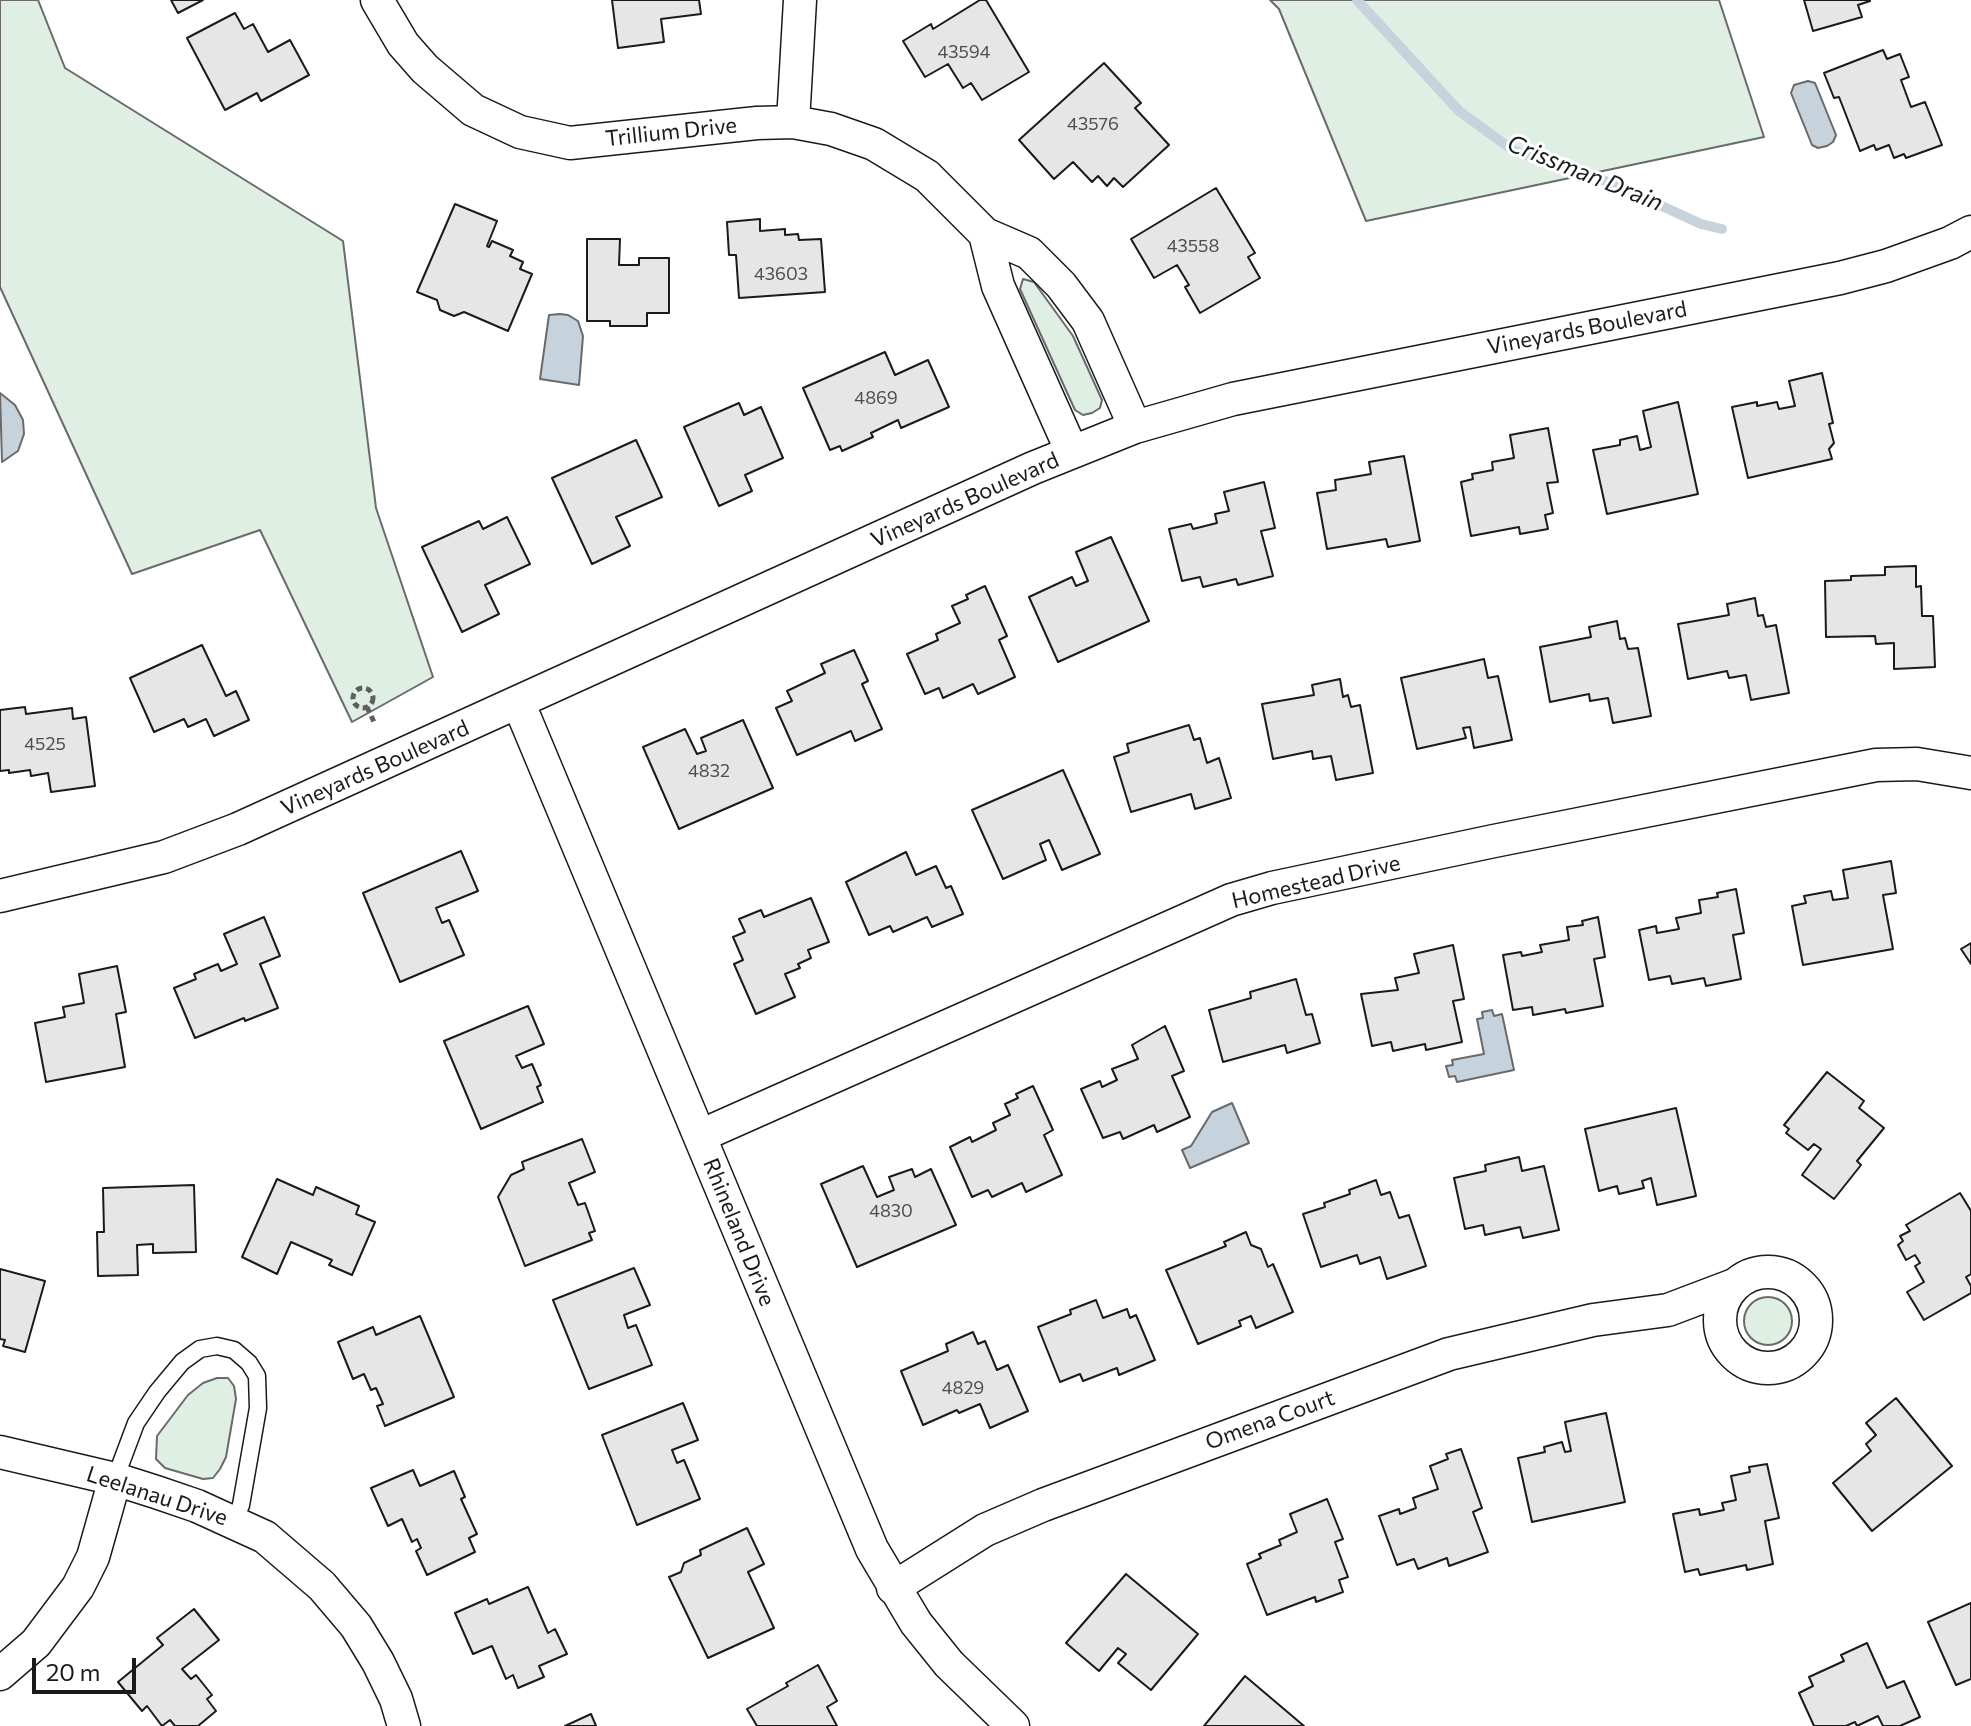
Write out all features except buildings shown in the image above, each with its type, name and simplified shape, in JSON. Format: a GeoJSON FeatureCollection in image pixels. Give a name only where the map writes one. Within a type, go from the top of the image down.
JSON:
{"type":"FeatureCollection","features":[{"type":"Feature","properties":{"kind":"street","name":"Trillium Drive"},"geometry":{"type":"LineString","coordinates":[[377,0],[403,44],[425,69],[473,110],[520,132],[570,143],[793,122],[831,129],[874,144],[927,176],[985,234],[1029,253],[1061,285],[1088,321],[1135,427]]}},
{"type":"Feature","properties":{"kind":"street"},"geometry":{"type":"LineString","coordinates":[[793,122],[800,0]]}},
{"type":"Feature","properties":{"kind":"street","name":"Vineyards Boulevard"},"geometry":{"type":"LineString","coordinates":[[0,896],[164,857],[238,829],[1072,452],[1135,427],[1233,399],[1840,278],[1899,261],[1971,232]]}},
{"type":"Feature","properties":{"kind":"street"},"geometry":{"type":"LineString","coordinates":[[985,234],[998,286],[1072,452]]}},
{"type":"Feature","properties":{"kind":"street","name":"Rhineland Drive"},"geometry":{"type":"LineString","coordinates":[[519,704],[854,1510],[893,1588],[916,1623],[949,1664],[1013,1726]]}},
{"type":"Feature","properties":{"kind":"street","name":"Homestead Drive"},"geometry":{"type":"LineString","coordinates":[[700,1136],[1231,900],[1272,888],[1876,765],[1917,764],[1971,773]]}},
{"type":"Feature","properties":{"kind":"street","name":"Omena Court"},"geometry":{"type":"LineString","coordinates":[[893,1588],[985,1530],[1043,1505],[1449,1354],[1593,1320],[1668,1310],[1763,1272],[1779,1273],[1794,1279],[1806,1290],[1814,1304],[1817,1320],[1807,1350],[1795,1361],[1780,1368],[1764,1369],[1748,1365],[1700,1324],[1668,1310]]}},
{"type":"Feature","properties":{"kind":"street"},"geometry":{"type":"LineString","coordinates":[[1725,1344],[1719,1329],[1719,1313],[1724,1298],[1734,1285]]}},
{"type":"Feature","properties":{"kind":"street","name":"Leelanau Drive"},"geometry":{"type":"LineString","coordinates":[[0,1452],[115,1479],[197,1506],[265,1537],[322,1586],[356,1626],[396,1699],[404,1726]]}},
{"type":"Feature","properties":{"kind":"street"},"geometry":{"type":"LineString","coordinates":[[0,1674],[36,1643],[78,1587],[93,1557],[115,1479]]}},
{"type":"Feature","properties":{"kind":"lane"},"geometry":{"type":"LineString","coordinates":[[115,1479],[136,1423],[182,1362],[200,1349],[217,1346],[234,1350],[249,1363],[257,1376],[258,1408],[241,1505],[234,1522]]}},
{"type":"Feature","properties":{"kind":"path"},"geometry":{"type":"LineString","coordinates":[[358,689],[371,693],[373,699],[367,707],[358,707],[353,702],[358,689]]}},
{"type":"Feature","properties":{"kind":"path"},"geometry":{"type":"LineString","coordinates":[[367,707],[374,722]]}},
{"type":"Feature","properties":{"kind":"green space"},"geometry":{"type":"Polygon","coordinates":[[[0,0],[38,0],[65,68],[343,241],[376,508],[433,677],[352,722],[260,530],[132,574],[0,287],[0,0]]]}},
{"type":"Feature","properties":{"kind":"green space"},"geometry":{"type":"Polygon","coordinates":[[[1270,0],[1719,0],[1764,137],[1366,221],[1279,9],[1270,0]]]}},
{"type":"Feature","properties":{"kind":"green space"},"geometry":{"type":"Polygon","coordinates":[[[1023,279],[1034,282],[1073,336],[1102,400],[1100,408],[1092,413],[1083,415],[1075,410],[1020,289],[1023,279]]]}},
{"type":"Feature","properties":{"kind":"green space"},"geometry":{"type":"Polygon","coordinates":[[[1768,1297],[1785,1304],[1792,1321],[1785,1338],[1768,1345],[1751,1338],[1744,1321],[1751,1304],[1768,1297]]]}},
{"type":"Feature","properties":{"kind":"green space"},"geometry":{"type":"Polygon","coordinates":[[[228,1378],[234,1386],[236,1399],[226,1457],[220,1469],[213,1478],[203,1479],[165,1468],[156,1459],[157,1436],[188,1395],[203,1383],[228,1378]]]}},
{"type":"Feature","properties":{"kind":"shaded area"},"geometry":{"type":"Polygon","coordinates":[[[1808,81],[1815,83],[1836,135],[1833,142],[1818,148],[1812,145],[1791,93],[1794,85],[1808,81]]]}},
{"type":"Feature","properties":{"kind":"shaded area"},"geometry":{"type":"Polygon","coordinates":[[[560,314],[578,321],[583,336],[579,385],[540,379],[549,315],[560,314]]]}},
{"type":"Feature","properties":{"kind":"shaded area"},"geometry":{"type":"Polygon","coordinates":[[[0,393],[15,405],[23,420],[24,434],[18,451],[2,462],[0,393]]]}},
{"type":"Feature","properties":{"kind":"shaded area"},"geometry":{"type":"Polygon","coordinates":[[[1492,1010],[1494,1016],[1502,1014],[1514,1070],[1457,1082],[1455,1076],[1449,1077],[1446,1066],[1453,1065],[1452,1060],[1484,1054],[1477,1019],[1483,1018],[1482,1012],[1492,1010]]]}},
{"type":"Feature","properties":{"kind":"shaded area"},"geometry":{"type":"Polygon","coordinates":[[[1232,1103],[1249,1143],[1190,1168],[1182,1150],[1191,1146],[1212,1112],[1232,1103]]]}},
{"type":"Feature","properties":{"kind":"waterway","name":"Crissman Drain"},"geometry":{"type":"LineString","coordinates":[[1357,0],[1459,111],[1514,151],[1614,184],[1701,224],[1722,229]]}}]}
